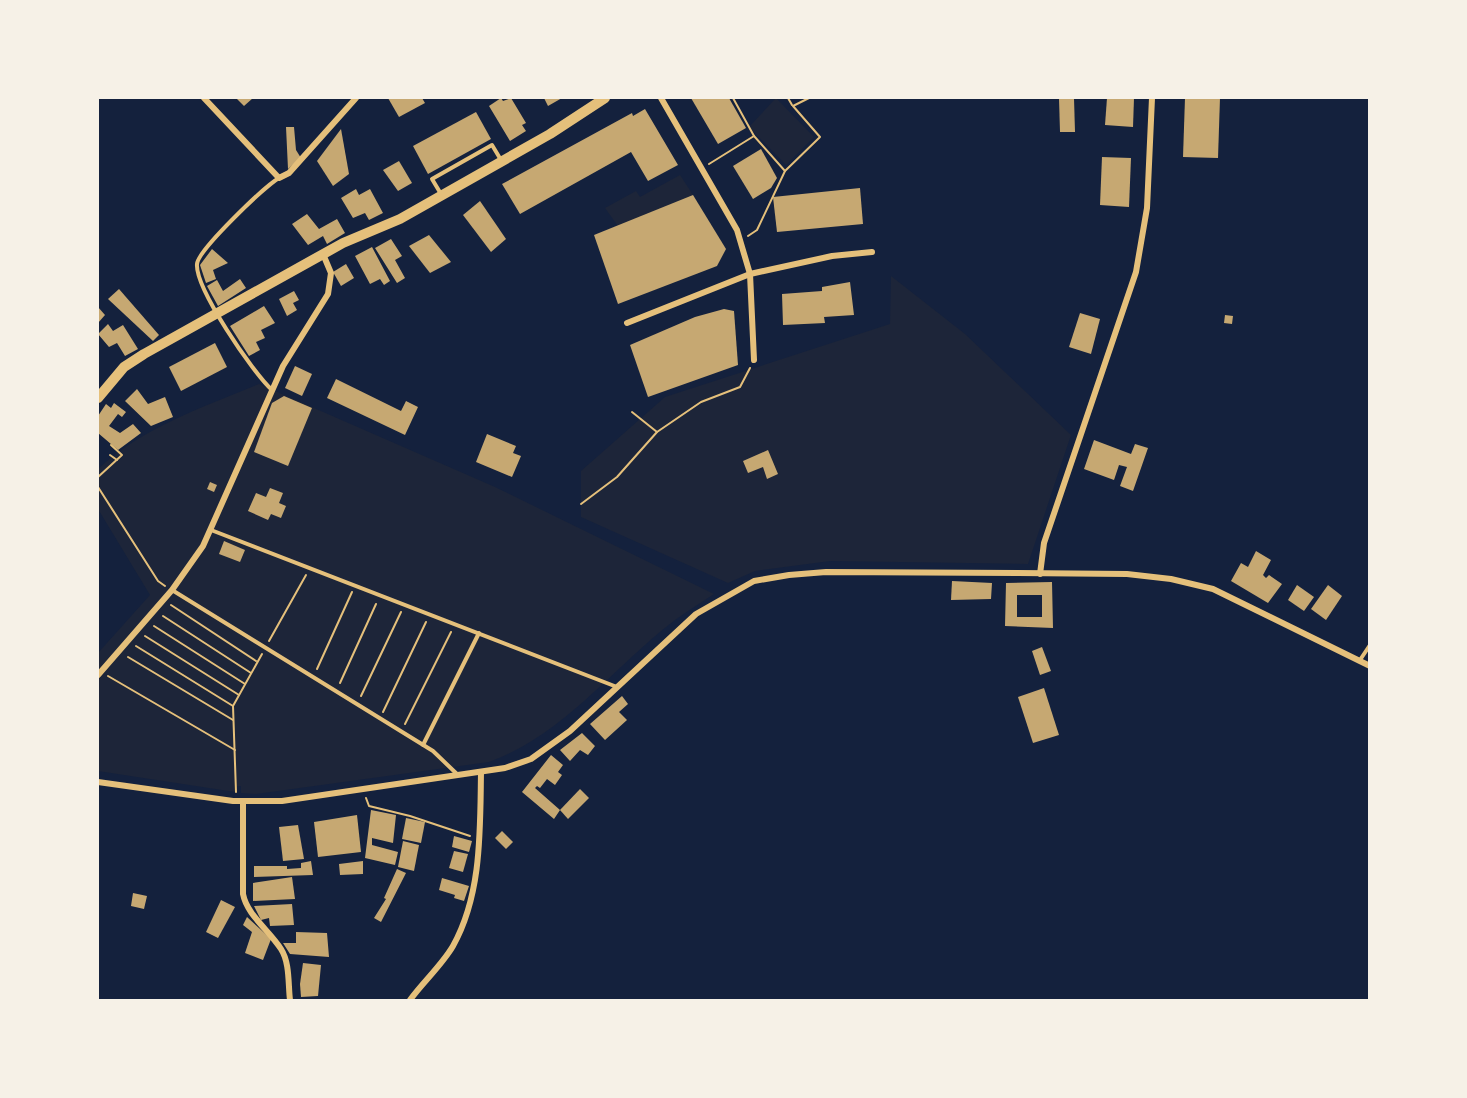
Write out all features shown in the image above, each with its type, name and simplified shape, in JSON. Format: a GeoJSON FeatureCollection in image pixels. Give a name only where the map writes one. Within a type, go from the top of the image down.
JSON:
{"type":"FeatureCollection","features":[{"type":"Feature","properties":{"kind":"main road"},"geometry":{"type":"LineString","coordinates":[[98,398],[130,363],[322,254],[400,219],[502,162],[605,98]]}},
{"type":"Feature","properties":{"kind":"street"},"geometry":{"type":"LineString","coordinates":[[204,98],[279,178],[289,173],[356,98]]}},
{"type":"Feature","properties":{"kind":"street"},"geometry":{"type":"LineString","coordinates":[[662,98],[737,230],[741,241],[750,274],[754,360]]}},
{"type":"Feature","properties":{"kind":"street"},"geometry":{"type":"LineString","coordinates":[[1040,574],[1044,543],[1136,272],[1147,208],[1152,98]]}},
{"type":"Feature","properties":{"kind":"street"},"geometry":{"type":"LineString","coordinates":[[627,323],[750,274],[832,255],[873,252]]}},
{"type":"Feature","properties":{"kind":"street"},"geometry":{"type":"LineString","coordinates":[[99,673],[172,590],[203,546],[272,390],[294,347],[328,294],[332,273],[322,254]]}},
{"type":"Feature","properties":{"kind":"street"},"geometry":{"type":"LineString","coordinates":[[98,782],[243,802],[282,801],[481,773],[531,759],[570,731],[696,614],[754,581],[789,574],[826,572],[1127,574],[1171,579],[1213,589],[1370,666]]}},
{"type":"Feature","properties":{"kind":"street"},"geometry":{"type":"LineString","coordinates":[[410,1000],[453,946],[472,898],[481,837],[481,773]]}},
{"type":"Feature","properties":{"kind":"street"},"geometry":{"type":"LineString","coordinates":[[243,802],[245,904],[281,950],[286,960],[290,1000]]}},
{"type":"Feature","properties":{"kind":"lane"},"geometry":{"type":"LineString","coordinates":[[441,195],[432,179],[492,145],[502,162]]}},
{"type":"Feature","properties":{"kind":"lane"},"geometry":{"type":"LineString","coordinates":[[272,390],[216,314],[202,286],[196,267],[197,260],[267,185],[279,178]]}},
{"type":"Feature","properties":{"kind":"lane"},"geometry":{"type":"LineString","coordinates":[[211,530],[617,687]]}},
{"type":"Feature","properties":{"kind":"lane"},"geometry":{"type":"LineString","coordinates":[[172,590],[423,745],[459,776]]}},
{"type":"Feature","properties":{"kind":"lane"},"geometry":{"type":"LineString","coordinates":[[423,745],[479,633]]}},
{"type":"Feature","properties":{"kind":"lane"},"geometry":{"type":"LineString","coordinates":[[1359,661],[1370,645]]}},
{"type":"Feature","properties":{"kind":"path"},"geometry":{"type":"LineString","coordinates":[[733,98],[754,136],[785,171]]}},
{"type":"Feature","properties":{"kind":"path"},"geometry":{"type":"LineString","coordinates":[[741,241],[757,230],[785,171],[820,137],[788,98]]}},
{"type":"Feature","properties":{"kind":"path"},"geometry":{"type":"LineString","coordinates":[[793,106],[809,98]]}},
{"type":"Feature","properties":{"kind":"path"},"geometry":{"type":"LineString","coordinates":[[701,169],[754,136]]}},
{"type":"Feature","properties":{"kind":"path"},"geometry":{"type":"LineString","coordinates":[[581,504],[617,477],[657,432],[701,402],[740,387],[754,360]]}},
{"type":"Feature","properties":{"kind":"path"},"geometry":{"type":"LineString","coordinates":[[632,412],[657,432]]}},
{"type":"Feature","properties":{"kind":"path"},"geometry":{"type":"LineString","coordinates":[[98,477],[122,455],[111,446]]}},
{"type":"Feature","properties":{"kind":"path"},"geometry":{"type":"LineString","coordinates":[[110,455],[117,460]]}},
{"type":"Feature","properties":{"kind":"path"},"geometry":{"type":"LineString","coordinates":[[98,487],[158,581],[172,590]]}},
{"type":"Feature","properties":{"kind":"path"},"geometry":{"type":"LineString","coordinates":[[237,792],[233,706],[310,568]]}},
{"type":"Feature","properties":{"kind":"path"},"geometry":{"type":"LineString","coordinates":[[314,677],[355,586]]}},
{"type":"Feature","properties":{"kind":"path"},"geometry":{"type":"LineString","coordinates":[[336,691],[380,596]]}},
{"type":"Feature","properties":{"kind":"path"},"geometry":{"type":"LineString","coordinates":[[163,600],[257,662]]}},
{"type":"Feature","properties":{"kind":"path"},"geometry":{"type":"LineString","coordinates":[[358,704],[405,605]]}},
{"type":"Feature","properties":{"kind":"path"},"geometry":{"type":"LineString","coordinates":[[154,611],[251,673]]}},
{"type":"Feature","properties":{"kind":"path"},"geometry":{"type":"LineString","coordinates":[[380,718],[430,614]]}},
{"type":"Feature","properties":{"kind":"path"},"geometry":{"type":"LineString","coordinates":[[145,621],[245,684]]}},
{"type":"Feature","properties":{"kind":"path"},"geometry":{"type":"LineString","coordinates":[[402,732],[455,624]]}},
{"type":"Feature","properties":{"kind":"path"},"geometry":{"type":"LineString","coordinates":[[136,631],[239,695]]}},
{"type":"Feature","properties":{"kind":"path"},"geometry":{"type":"LineString","coordinates":[[127,641],[233,706]]}},
{"type":"Feature","properties":{"kind":"path"},"geometry":{"type":"LineString","coordinates":[[118,651],[233,720]]}},
{"type":"Feature","properties":{"kind":"path"},"geometry":{"type":"LineString","coordinates":[[99,673],[235,750]]}},
{"type":"Feature","properties":{"kind":"path"},"geometry":{"type":"LineString","coordinates":[[364,789],[369,806],[481,837]]}},
{"type":"Feature","properties":{"kind":"shaded area"},"geometry":{"type":"Polygon","coordinates":[[[776,98],[814,137],[786,165],[749,127],[776,98]]]}},
{"type":"Feature","properties":{"kind":"shaded area"},"geometry":{"type":"Polygon","coordinates":[[[680,175],[693,195],[618,226],[605,208],[636,191],[640,197],[680,175]]]}},
{"type":"Feature","properties":{"kind":"shaded area"},"geometry":{"type":"Polygon","coordinates":[[[891,276],[965,334],[1071,435],[1028,564],[830,561],[755,571],[728,583],[581,517],[581,471],[665,397],[890,324],[891,276]]]}},
{"type":"Feature","properties":{"kind":"shaded area"},"geometry":{"type":"Polygon","coordinates":[[[259,384],[495,487],[714,594],[652,638],[564,718],[516,750],[489,762],[256,794],[241,793],[241,786],[235,786],[235,792],[98,771],[98,653],[150,595],[98,509],[98,469],[154,430],[195,410],[259,384]]]}},
{"type":"Feature","properties":{"kind":"building"},"geometry":{"type":"Polygon","coordinates":[[[236,98],[253,98],[244,106],[236,98]]]}},
{"type":"Feature","properties":{"kind":"building"},"geometry":{"type":"Polygon","coordinates":[[[388,98],[422,98],[425,103],[399,117],[388,98]]]}},
{"type":"Feature","properties":{"kind":"building"},"geometry":{"type":"Polygon","coordinates":[[[501,98],[503,101],[511,98],[526,123],[522,125],[526,131],[510,141],[489,106],[501,98]]]}},
{"type":"Feature","properties":{"kind":"building"},"geometry":{"type":"Polygon","coordinates":[[[544,98],[562,98],[548,106],[544,98]]]}},
{"type":"Feature","properties":{"kind":"building"},"geometry":{"type":"Polygon","coordinates":[[[691,98],[729,98],[746,128],[718,144],[691,98]]]}},
{"type":"Feature","properties":{"kind":"building"},"geometry":{"type":"Polygon","coordinates":[[[1059,98],[1074,98],[1075,132],[1060,132],[1059,98]]]}},
{"type":"Feature","properties":{"kind":"building"},"geometry":{"type":"Polygon","coordinates":[[[1107,98],[1134,98],[1133,127],[1105,125],[1107,98]]]}},
{"type":"Feature","properties":{"kind":"building"},"geometry":{"type":"Polygon","coordinates":[[[1185,98],[1220,98],[1218,158],[1183,157],[1185,98]]]}},
{"type":"Feature","properties":{"kind":"building"},"geometry":{"type":"Polygon","coordinates":[[[645,109],[678,165],[648,181],[631,152],[520,214],[502,184],[632,113],[633,116],[645,109]]]}},
{"type":"Feature","properties":{"kind":"building"},"geometry":{"type":"Polygon","coordinates":[[[476,112],[491,139],[428,174],[413,146],[476,112]]]}},
{"type":"Feature","properties":{"kind":"building"},"geometry":{"type":"Polygon","coordinates":[[[286,127],[294,127],[296,150],[301,158],[288,169],[286,127]]]}},
{"type":"Feature","properties":{"kind":"building"},"geometry":{"type":"Polygon","coordinates":[[[341,129],[349,174],[333,186],[317,161],[341,129]]]}},
{"type":"Feature","properties":{"kind":"building"},"geometry":{"type":"Polygon","coordinates":[[[761,149],[777,178],[771,188],[753,199],[733,166],[761,149]]]}},
{"type":"Feature","properties":{"kind":"building"},"geometry":{"type":"Polygon","coordinates":[[[1102,157],[1131,158],[1129,207],[1100,205],[1102,157]]]}},
{"type":"Feature","properties":{"kind":"building"},"geometry":{"type":"Polygon","coordinates":[[[399,161],[412,183],[398,191],[383,170],[399,161]]]}},
{"type":"Feature","properties":{"kind":"building"},"geometry":{"type":"Polygon","coordinates":[[[860,188],[863,224],[777,232],[773,197],[860,188]]]}},
{"type":"Feature","properties":{"kind":"building"},"geometry":{"type":"Polygon","coordinates":[[[356,189],[359,195],[370,189],[383,213],[369,220],[365,213],[353,218],[341,198],[356,189]]]}},
{"type":"Feature","properties":{"kind":"building"},"geometry":{"type":"Polygon","coordinates":[[[693,195],[726,249],[717,266],[618,304],[594,235],[693,195]]]}},
{"type":"Feature","properties":{"kind":"building"},"geometry":{"type":"Polygon","coordinates":[[[480,201],[506,239],[491,252],[463,215],[480,201]]]}},
{"type":"Feature","properties":{"kind":"building"},"geometry":{"type":"Polygon","coordinates":[[[307,214],[319,229],[337,219],[345,233],[327,244],[323,236],[308,245],[292,224],[307,214]]]}},
{"type":"Feature","properties":{"kind":"building"},"geometry":{"type":"Polygon","coordinates":[[[429,235],[451,262],[430,273],[409,246],[429,235]]]}},
{"type":"Feature","properties":{"kind":"building"},"geometry":{"type":"Polygon","coordinates":[[[391,239],[402,256],[395,260],[405,278],[397,283],[375,248],[391,239]]]}},
{"type":"Feature","properties":{"kind":"building"},"geometry":{"type":"Polygon","coordinates":[[[372,247],[390,281],[384,285],[380,279],[370,284],[355,256],[372,247]]]}},
{"type":"Feature","properties":{"kind":"building"},"geometry":{"type":"Polygon","coordinates":[[[212,249],[228,263],[213,270],[216,279],[206,283],[200,265],[212,249]]]}},
{"type":"Feature","properties":{"kind":"building"},"geometry":{"type":"Polygon","coordinates":[[[346,264],[354,278],[341,286],[333,272],[346,264]]]}},
{"type":"Feature","properties":{"kind":"building"},"geometry":{"type":"Polygon","coordinates":[[[240,279],[246,288],[218,306],[207,286],[217,280],[223,291],[240,279]]]}},
{"type":"Feature","properties":{"kind":"building"},"geometry":{"type":"Polygon","coordinates":[[[850,282],[854,315],[824,317],[825,323],[783,325],[782,294],[822,291],[822,287],[850,282]]]}},
{"type":"Feature","properties":{"kind":"building"},"geometry":{"type":"Polygon","coordinates":[[[119,289],[159,335],[153,341],[108,299],[119,289]]]}},
{"type":"Feature","properties":{"kind":"building"},"geometry":{"type":"Polygon","coordinates":[[[294,291],[299,300],[293,303],[297,310],[287,316],[279,299],[294,291]]]}},
{"type":"Feature","properties":{"kind":"building"},"geometry":{"type":"Polygon","coordinates":[[[264,306],[275,323],[261,330],[265,338],[256,342],[260,350],[249,356],[230,326],[264,306]]]}},
{"type":"Feature","properties":{"kind":"building"},"geometry":{"type":"Polygon","coordinates":[[[98,307],[105,315],[98,323],[98,307]]]}},
{"type":"Feature","properties":{"kind":"building"},"geometry":{"type":"Polygon","coordinates":[[[724,309],[734,311],[738,365],[648,397],[630,345],[695,317],[724,309]]]}},
{"type":"Feature","properties":{"kind":"building"},"geometry":{"type":"Polygon","coordinates":[[[1080,313],[1100,319],[1091,354],[1069,347],[1080,313]]]}},
{"type":"Feature","properties":{"kind":"building"},"geometry":{"type":"Polygon","coordinates":[[[1225,315],[1233,316],[1232,324],[1224,323],[1225,315]]]}},
{"type":"Feature","properties":{"kind":"building"},"geometry":{"type":"Polygon","coordinates":[[[108,324],[113,331],[123,325],[138,349],[125,356],[117,343],[109,347],[98,334],[108,324]]]}},
{"type":"Feature","properties":{"kind":"building"},"geometry":{"type":"Polygon","coordinates":[[[215,343],[227,367],[181,391],[169,367],[215,343]]]}},
{"type":"Feature","properties":{"kind":"building"},"geometry":{"type":"Polygon","coordinates":[[[295,366],[312,374],[302,396],[285,388],[295,366]]]}},
{"type":"Feature","properties":{"kind":"building"},"geometry":{"type":"Polygon","coordinates":[[[336,379],[401,411],[406,401],[418,407],[405,435],[327,398],[336,379]]]}},
{"type":"Feature","properties":{"kind":"building"},"geometry":{"type":"Polygon","coordinates":[[[137,389],[148,404],[165,397],[173,417],[151,426],[125,401],[137,389]]]}},
{"type":"Feature","properties":{"kind":"building"},"geometry":{"type":"Polygon","coordinates":[[[284,396],[312,408],[288,466],[254,452],[272,403],[284,396]]]}},
{"type":"Feature","properties":{"kind":"building"},"geometry":{"type":"Polygon","coordinates":[[[114,403],[126,412],[122,417],[118,414],[109,426],[120,433],[133,424],[141,433],[118,450],[98,433],[98,416],[106,404],[111,408],[114,403]]]}},
{"type":"Feature","properties":{"kind":"building"},"geometry":{"type":"Polygon","coordinates":[[[487,434],[516,446],[513,453],[521,456],[512,477],[476,462],[487,434]]]}},
{"type":"Feature","properties":{"kind":"building"},"geometry":{"type":"Polygon","coordinates":[[[1094,440],[1131,454],[1135,444],[1148,448],[1133,491],[1120,486],[1127,467],[1119,465],[1114,480],[1084,469],[1094,440]]]}},
{"type":"Feature","properties":{"kind":"building"},"geometry":{"type":"Polygon","coordinates":[[[768,450],[778,474],[767,479],[763,467],[748,473],[743,461],[768,450]]]}},
{"type":"Feature","properties":{"kind":"building"},"geometry":{"type":"Polygon","coordinates":[[[210,482],[217,485],[214,492],[207,489],[210,482]]]}},
{"type":"Feature","properties":{"kind":"building"},"geometry":{"type":"Polygon","coordinates":[[[270,488],[283,493],[279,503],[286,506],[281,518],[271,514],[268,520],[248,511],[256,493],[266,497],[270,488]]]}},
{"type":"Feature","properties":{"kind":"building"},"geometry":{"type":"Polygon","coordinates":[[[224,541],[245,550],[240,562],[219,554],[224,541]]]}},
{"type":"Feature","properties":{"kind":"building"},"geometry":{"type":"Polygon","coordinates":[[[1256,551],[1271,560],[1263,575],[1266,578],[1269,575],[1282,584],[1268,603],[1231,581],[1241,563],[1248,567],[1256,551]]]}},
{"type":"Feature","properties":{"kind":"building"},"geometry":{"type":"Polygon","coordinates":[[[952,581],[992,583],[991,599],[951,600],[952,581]]]}},
{"type":"Feature","properties":{"kind":"building"},"geometry":{"type":"Polygon","coordinates":[[[1052,582],[1053,628],[1005,626],[1006,583],[1052,582]],[[1017,595],[1017,617],[1042,617],[1042,595],[1017,595]]]}},
{"type":"Feature","properties":{"kind":"building"},"geometry":{"type":"Polygon","coordinates":[[[1297,585],[1314,597],[1304,611],[1288,600],[1297,585]]]}},
{"type":"Feature","properties":{"kind":"building"},"geometry":{"type":"Polygon","coordinates":[[[1328,585],[1342,596],[1326,620],[1311,609],[1328,585]]]}},
{"type":"Feature","properties":{"kind":"building"},"geometry":{"type":"Polygon","coordinates":[[[1042,647],[1051,671],[1040,675],[1032,651],[1042,647]]]}},
{"type":"Feature","properties":{"kind":"building"},"geometry":{"type":"Polygon","coordinates":[[[1044,688],[1059,735],[1033,743],[1018,697],[1044,688]]]}},
{"type":"Feature","properties":{"kind":"building"},"geometry":{"type":"Polygon","coordinates":[[[622,696],[628,704],[619,712],[627,720],[605,740],[590,724],[622,696]]]}},
{"type":"Feature","properties":{"kind":"building"},"geometry":{"type":"Polygon","coordinates":[[[582,733],[595,746],[588,755],[580,750],[570,761],[560,750],[582,733]]]}},
{"type":"Feature","properties":{"kind":"building"},"geometry":{"type":"Polygon","coordinates":[[[551,755],[563,765],[558,772],[562,775],[555,785],[547,779],[540,788],[537,786],[535,788],[560,810],[554,819],[522,792],[551,755]]]}},
{"type":"Feature","properties":{"kind":"building"},"geometry":{"type":"Polygon","coordinates":[[[580,789],[589,798],[568,819],[560,810],[580,789]]]}},
{"type":"Feature","properties":{"kind":"building"},"geometry":{"type":"Polygon","coordinates":[[[371,810],[396,815],[393,843],[372,838],[372,845],[398,852],[395,865],[365,858],[371,810]]]}},
{"type":"Feature","properties":{"kind":"building"},"geometry":{"type":"Polygon","coordinates":[[[357,815],[361,852],[318,857],[314,822],[357,815]]]}},
{"type":"Feature","properties":{"kind":"building"},"geometry":{"type":"Polygon","coordinates":[[[406,818],[425,822],[421,843],[402,839],[406,818]]]}},
{"type":"Feature","properties":{"kind":"building"},"geometry":{"type":"Polygon","coordinates":[[[298,825],[304,859],[283,861],[279,827],[298,825]]]}},
{"type":"Feature","properties":{"kind":"building"},"geometry":{"type":"Polygon","coordinates":[[[502,831],[513,842],[506,849],[495,838],[502,831]]]}},
{"type":"Feature","properties":{"kind":"building"},"geometry":{"type":"Polygon","coordinates":[[[454,836],[472,841],[469,852],[452,847],[454,836]]]}},
{"type":"Feature","properties":{"kind":"building"},"geometry":{"type":"Polygon","coordinates":[[[403,841],[419,845],[414,871],[398,867],[403,841]]]}},
{"type":"Feature","properties":{"kind":"building"},"geometry":{"type":"Polygon","coordinates":[[[454,851],[468,854],[463,872],[449,868],[454,851]]]}},
{"type":"Feature","properties":{"kind":"building"},"geometry":{"type":"Polygon","coordinates":[[[311,861],[313,875],[254,877],[254,866],[301,868],[301,863],[311,861]]]}},
{"type":"Feature","properties":{"kind":"building"},"geometry":{"type":"Polygon","coordinates":[[[363,861],[363,874],[340,875],[339,864],[363,861]]]}},
{"type":"Feature","properties":{"kind":"building"},"geometry":{"type":"Polygon","coordinates":[[[397,869],[406,873],[381,922],[374,918],[386,899],[384,898],[397,869]]]}},
{"type":"Feature","properties":{"kind":"building"},"geometry":{"type":"Polygon","coordinates":[[[292,877],[295,899],[253,901],[253,883],[292,877]]]}},
{"type":"Feature","properties":{"kind":"building"},"geometry":{"type":"Polygon","coordinates":[[[442,878],[469,886],[464,901],[454,898],[455,895],[439,890],[442,878]]]}},
{"type":"Feature","properties":{"kind":"building"},"geometry":{"type":"Polygon","coordinates":[[[133,893],[147,896],[144,909],[131,906],[133,893]]]}},
{"type":"Feature","properties":{"kind":"building"},"geometry":{"type":"Polygon","coordinates":[[[221,900],[235,907],[218,938],[206,932],[221,900]]]}},
{"type":"Feature","properties":{"kind":"building"},"geometry":{"type":"Polygon","coordinates":[[[292,904],[294,925],[270,926],[269,918],[261,920],[254,906],[292,904]]]}},
{"type":"Feature","properties":{"kind":"building"},"geometry":{"type":"Polygon","coordinates":[[[247,917],[271,939],[263,960],[245,953],[252,932],[243,925],[247,917]]]}},
{"type":"Feature","properties":{"kind":"building"},"geometry":{"type":"Polygon","coordinates":[[[296,932],[327,933],[329,957],[290,954],[283,943],[296,943],[296,932]]]}},
{"type":"Feature","properties":{"kind":"building"},"geometry":{"type":"Polygon","coordinates":[[[303,963],[321,965],[318,996],[301,997],[303,963]]]}}]}
